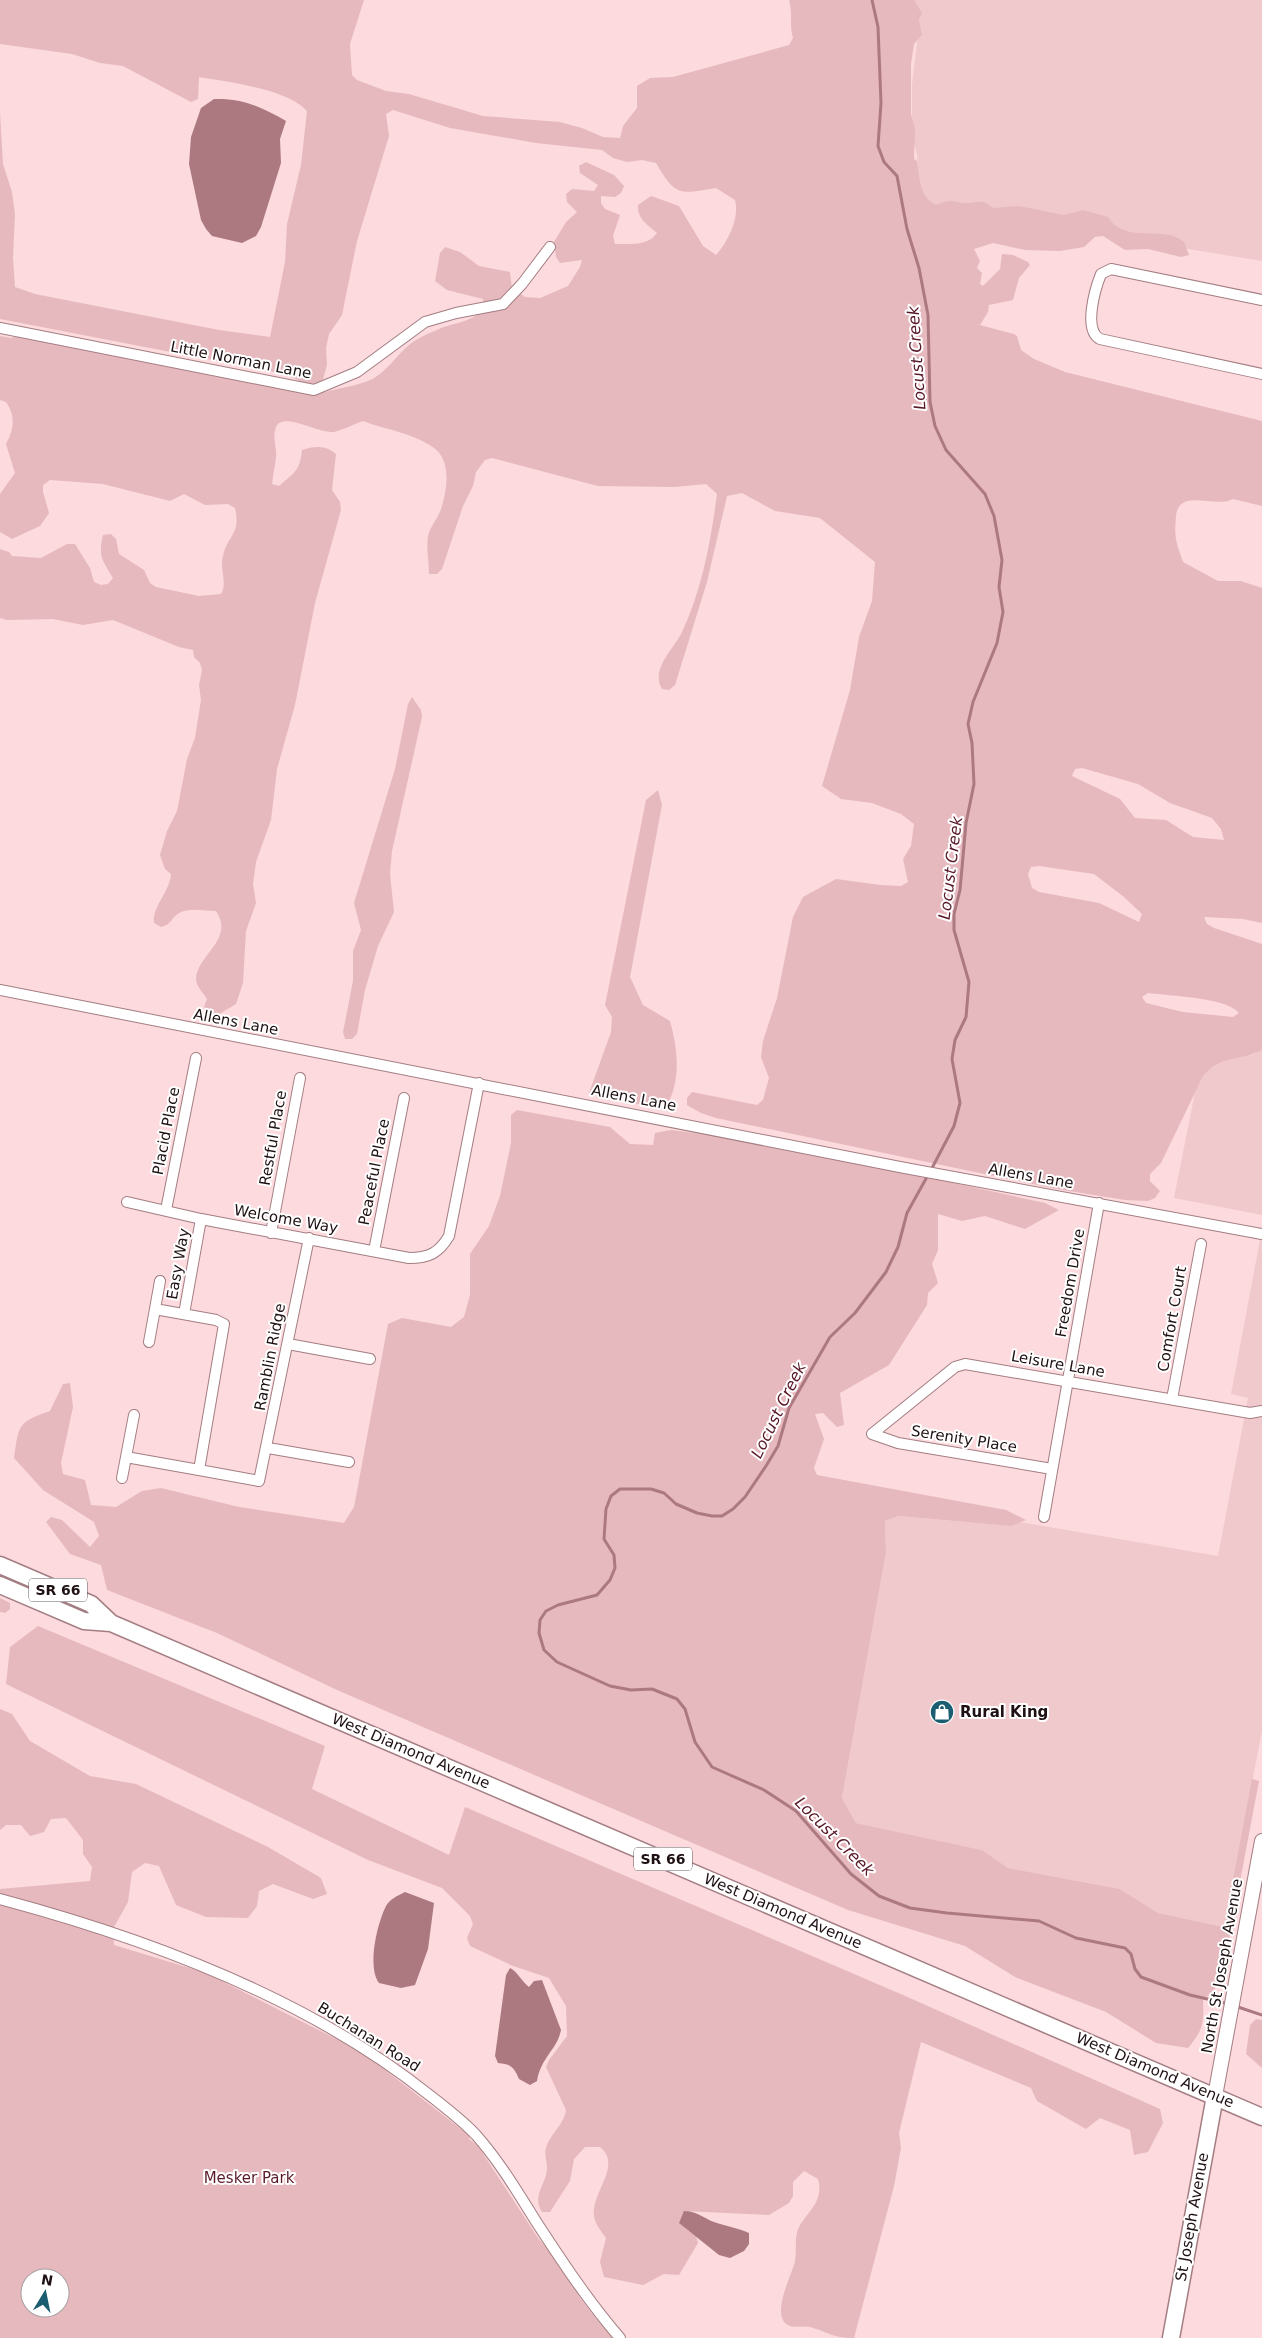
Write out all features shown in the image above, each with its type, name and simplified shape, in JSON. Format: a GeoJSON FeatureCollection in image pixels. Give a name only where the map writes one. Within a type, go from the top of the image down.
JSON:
{"type":"FeatureCollection","features":[{"type":"Feature","properties":{"kind":"main road","name":"West Diamond Avenue"},"geometry":{"type":"LineString","coordinates":[[0,1564],[91,1604],[111,1622],[1262,2117]]}},
{"type":"Feature","properties":{"kind":"main road","name":"West Diamond Avenue"},"geometry":{"type":"LineString","coordinates":[[0,1585],[84,1621],[111,1622]]}},
{"type":"Feature","properties":{"kind":"main road","name":"North St Joseph Avenue"},"geometry":{"type":"LineString","coordinates":[[1215,2096],[1262,1841]]}},
{"type":"Feature","properties":{"kind":"main road","name":"St Joseph Avenue"},"geometry":{"type":"LineString","coordinates":[[1171,2338],[1215,2096]]}},
{"type":"Feature","properties":{"kind":"street","name":"Little Norman Lane"},"geometry":{"type":"LineString","coordinates":[[0,328],[314,390],[357,372],[424,322],[456,312],[503,304],[522,284],[550,247]]}},
{"type":"Feature","properties":{"kind":"street"},"geometry":{"type":"LineString","coordinates":[[1262,300],[1117,270],[1106,270],[1100,274],[1097,282],[1091,328],[1097,338],[1262,374]]}},
{"type":"Feature","properties":{"kind":"street","name":"Allens Lane"},"geometry":{"type":"LineString","coordinates":[[0,990],[905,1168],[1262,1234]]}},
{"type":"Feature","properties":{"kind":"street","name":"Placid Place"},"geometry":{"type":"LineString","coordinates":[[166,1210],[196,1058]]}},
{"type":"Feature","properties":{"kind":"street","name":"Restful Place"},"geometry":{"type":"LineString","coordinates":[[271,1233],[300,1078]]}},
{"type":"Feature","properties":{"kind":"street","name":"Welcome Way"},"geometry":{"type":"LineString","coordinates":[[127,1202],[271,1233],[309,1238],[409,1258],[431,1256],[439,1250],[449,1236],[479,1084]]}},
{"type":"Feature","properties":{"kind":"street","name":"Peaceful Place"},"geometry":{"type":"LineString","coordinates":[[374,1251],[404,1098]]}},
{"type":"Feature","properties":{"kind":"street","name":"Freedom Drive"},"geometry":{"type":"LineString","coordinates":[[1044,1517],[1099,1203]]}},
{"type":"Feature","properties":{"kind":"street","name":"Easy Way"},"geometry":{"type":"LineString","coordinates":[[184,1314],[201,1219]]}},
{"type":"Feature","properties":{"kind":"street","name":"Ramblin Ridge"},"geometry":{"type":"LineString","coordinates":[[199,1470],[259,1481],[268,1448],[309,1238]]}},
{"type":"Feature","properties":{"kind":"street","name":"Comfort Court"},"geometry":{"type":"LineString","coordinates":[[1172,1399],[1201,1244]]}},
{"type":"Feature","properties":{"kind":"street"},"geometry":{"type":"LineString","coordinates":[[149,1342],[160,1281]]}},
{"type":"Feature","properties":{"kind":"street"},"geometry":{"type":"LineString","coordinates":[[126,1457],[199,1470],[224,1324],[216,1320],[155,1309]]}},
{"type":"Feature","properties":{"kind":"street"},"geometry":{"type":"LineString","coordinates":[[288,1344],[370,1358]]}},
{"type":"Feature","properties":{"kind":"street","name":"Leisure Lane"},"geometry":{"type":"LineString","coordinates":[[872,1434],[959,1365],[970,1364],[1250,1413],[1262,1411]]}},
{"type":"Feature","properties":{"kind":"street"},"geometry":{"type":"LineString","coordinates":[[122,1478],[134,1415]]}},
{"type":"Feature","properties":{"kind":"street","name":"Serenity Place"},"geometry":{"type":"LineString","coordinates":[[872,1434],[898,1443],[1052,1469]]}},
{"type":"Feature","properties":{"kind":"street"},"geometry":{"type":"LineString","coordinates":[[268,1448],[349,1462]]}},
{"type":"Feature","properties":{"kind":"street","name":"Buchanan Road"},"geometry":{"type":"LineString","coordinates":[[0,1898],[156,1949],[236,1981],[315,2020],[400,2072],[458,2118],[478,2137],[586,2296],[620,2338]]}},
{"type":"Feature","properties":{"kind":"shaded area"},"geometry":{"type":"Polygon","coordinates":[[[910,0],[1262,0],[1262,261],[929,207],[919,181],[917,154],[912,136],[912,84],[918,36],[910,0]]]}},
{"type":"Feature","properties":{"kind":"shaded area"},"geometry":{"type":"Polygon","coordinates":[[[214,99],[234,100],[252,104],[286,121],[280,139],[281,163],[261,227],[256,236],[242,243],[212,236],[206,229],[201,220],[189,164],[191,137],[201,108],[214,99]]]}},
{"type":"Feature","properties":{"kind":"shaded area"},"geometry":{"type":"Polygon","coordinates":[[[1262,1050],[1262,1215],[1174,1198],[1195,1092],[1203,1076],[1208,1070],[1228,1058],[1252,1055],[1262,1050]]]}},
{"type":"Feature","properties":{"kind":"shaded area"},"geometry":{"type":"Polygon","coordinates":[[[1262,1229],[1262,1731],[1224,1927],[1158,1913],[1120,1889],[1008,1868],[982,1850],[856,1823],[842,1798],[886,1552],[885,1521],[899,1516],[1011,1526],[1020,1522],[1218,1556],[1248,1398],[1231,1394],[1262,1229]]]}},
{"type":"Feature","properties":{"kind":"shaded area"},"geometry":{"type":"Polygon","coordinates":[[[405,1892],[434,1903],[428,1949],[415,1985],[401,1988],[379,1983],[375,1976],[374,1956],[379,1923],[386,1906],[397,1896],[405,1892]]]}},
{"type":"Feature","properties":{"kind":"shaded area"},"geometry":{"type":"Polygon","coordinates":[[[510,1968],[529,1987],[534,1981],[542,1980],[561,2030],[556,2043],[542,2066],[537,2081],[530,2085],[519,2079],[512,2067],[498,2063],[495,2056],[506,1975],[510,1968]]]}},
{"type":"Feature","properties":{"kind":"shaded area"},"geometry":{"type":"Polygon","coordinates":[[[684,2211],[693,2212],[714,2222],[749,2233],[749,2244],[744,2251],[730,2258],[719,2255],[679,2223],[684,2211]]]}},
{"type":"Feature","properties":{"kind":"green space"},"geometry":{"type":"Polygon","coordinates":[[[0,0],[364,0],[350,44],[352,75],[357,80],[386,91],[409,94],[483,116],[560,122],[582,128],[603,137],[620,138],[623,126],[637,108],[637,86],[650,78],[673,77],[789,45],[793,38],[789,0],[914,0],[922,13],[919,20],[922,35],[914,44],[911,64],[911,114],[915,129],[914,159],[917,161],[923,192],[930,202],[936,205],[950,201],[963,203],[982,202],[993,208],[1019,206],[1064,215],[1083,210],[1108,217],[1120,229],[1136,233],[1170,235],[1184,242],[1189,255],[1181,257],[1148,249],[1125,250],[1103,236],[1095,237],[1084,247],[1060,251],[1025,250],[993,243],[974,249],[980,261],[977,268],[982,273],[980,284],[983,286],[1000,269],[1002,254],[1013,255],[1028,262],[1030,265],[1019,278],[1013,300],[989,305],[988,312],[980,325],[1014,334],[1017,336],[1021,350],[1034,359],[1065,372],[1262,421],[1262,506],[1233,499],[1217,502],[1199,500],[1184,503],[1179,507],[1176,516],[1175,535],[1183,562],[1218,581],[1241,581],[1262,588],[1262,923],[1243,919],[1204,917],[1207,924],[1214,928],[1262,944],[1262,1050],[1218,1064],[1203,1076],[1161,1163],[1150,1174],[1150,1181],[1160,1191],[1155,1198],[1148,1201],[1125,1200],[1057,1189],[716,1118],[701,1113],[687,1105],[687,1098],[692,1092],[757,1105],[763,1100],[769,1078],[761,1057],[763,1041],[777,998],[793,917],[803,897],[836,879],[901,886],[908,882],[903,859],[911,846],[914,824],[901,814],[872,803],[841,799],[822,786],[850,690],[859,637],[872,601],[875,562],[820,518],[775,511],[742,493],[727,496],[707,582],[675,685],[669,690],[662,689],[659,682],[661,667],[664,659],[682,632],[689,616],[709,547],[717,494],[706,484],[675,487],[598,486],[492,458],[485,460],[476,472],[473,486],[463,506],[442,569],[437,574],[429,574],[428,536],[441,509],[447,477],[444,460],[434,448],[400,432],[363,421],[334,432],[327,432],[286,421],[276,427],[276,457],[272,484],[279,486],[289,478],[300,463],[302,450],[316,447],[328,449],[336,454],[332,490],[340,502],[341,510],[315,603],[295,705],[277,769],[271,820],[256,862],[253,884],[256,903],[246,931],[243,983],[236,1004],[216,1016],[209,1013],[204,1007],[207,999],[198,987],[196,978],[198,969],[219,938],[221,921],[216,911],[188,910],[179,913],[164,926],[161,927],[154,923],[156,911],[170,881],[171,874],[165,869],[160,855],[167,831],[177,811],[187,759],[195,738],[201,700],[199,685],[202,670],[200,663],[194,657],[193,650],[179,647],[113,620],[83,625],[53,619],[7,620],[0,618],[0,549],[9,552],[12,556],[41,558],[67,544],[75,544],[90,568],[94,582],[101,585],[108,584],[113,578],[101,553],[103,535],[111,534],[116,539],[119,554],[144,570],[150,583],[156,587],[199,596],[221,594],[224,585],[222,561],[225,549],[235,529],[235,508],[228,504],[205,505],[184,494],[170,501],[103,484],[50,480],[43,485],[49,513],[40,526],[12,539],[0,532],[0,494],[15,473],[6,444],[11,433],[13,417],[6,402],[0,400],[0,336],[11,338],[25,333],[196,372],[300,387],[298,380],[284,374],[0,319],[0,112],[3,164],[12,192],[15,214],[13,258],[15,287],[35,294],[219,330],[270,337],[285,262],[287,224],[301,165],[307,111],[298,103],[272,92],[241,84],[199,77],[198,99],[191,102],[123,66],[100,63],[72,54],[0,44],[0,0]],[[393,110],[386,114],[389,136],[357,241],[342,315],[329,334],[326,348],[327,365],[323,379],[325,392],[376,377],[407,346],[416,340],[444,327],[474,317],[479,312],[483,307],[483,299],[447,290],[435,281],[440,253],[445,247],[460,252],[479,266],[510,272],[512,288],[525,297],[540,298],[568,286],[580,267],[582,260],[560,263],[556,257],[554,242],[566,222],[577,212],[567,202],[566,194],[572,189],[594,191],[598,185],[580,173],[579,166],[586,162],[614,175],[624,186],[621,193],[615,197],[601,196],[601,203],[605,209],[620,215],[613,236],[615,244],[644,242],[657,233],[644,221],[638,210],[638,205],[651,196],[679,206],[703,246],[716,255],[732,229],[736,214],[735,200],[716,188],[686,192],[680,190],[669,182],[656,163],[642,160],[627,162],[613,158],[602,150],[536,143],[450,128],[393,110]],[[1082,768],[1075,769],[1072,776],[1120,799],[1135,818],[1166,820],[1193,837],[1224,840],[1221,829],[1212,818],[1170,803],[1138,784],[1082,768]],[[1039,866],[1031,867],[1028,874],[1032,888],[1039,892],[1099,903],[1139,922],[1142,914],[1124,897],[1094,874],[1039,866]],[[1148,993],[1142,997],[1146,1003],[1183,1012],[1233,1017],[1239,1013],[1232,1008],[1210,1000],[1148,993]]]}},
{"type":"Feature","properties":{"kind":"green space"},"geometry":{"type":"Polygon","coordinates":[[[412,697],[421,710],[422,717],[392,851],[390,874],[394,912],[378,946],[365,990],[357,1034],[352,1039],[345,1039],[343,1032],[353,981],[353,951],[361,930],[354,903],[395,769],[408,704],[412,697]]]}},
{"type":"Feature","properties":{"kind":"green space"},"geometry":{"type":"Polygon","coordinates":[[[658,790],[662,805],[630,977],[643,1005],[670,1021],[675,1043],[677,1066],[674,1089],[664,1110],[589,1093],[611,1032],[612,1017],[605,1005],[646,800],[658,790]]]}},
{"type":"Feature","properties":{"kind":"green space"},"geometry":{"type":"Polygon","coordinates":[[[517,1110],[610,1127],[630,1144],[653,1145],[655,1133],[671,1130],[771,1143],[1045,1203],[1059,1210],[1025,1229],[985,1216],[962,1221],[938,1214],[938,1250],[932,1264],[938,1283],[928,1293],[927,1305],[889,1365],[840,1393],[844,1425],[837,1427],[823,1413],[815,1414],[824,1439],[814,1468],[817,1475],[1006,1510],[1026,1520],[1011,1526],[899,1516],[885,1521],[886,1552],[842,1798],[856,1823],[982,1850],[1008,1868],[1120,1889],[1158,1913],[1224,1927],[1252,1779],[1259,1781],[1228,1945],[1214,1991],[1203,2000],[1202,2026],[1188,2048],[1156,2043],[1106,2012],[1015,1977],[965,1946],[848,1910],[337,1690],[217,1633],[107,1590],[101,1565],[70,1554],[46,1522],[51,1517],[62,1520],[90,1547],[99,1536],[94,1522],[43,1490],[14,1458],[17,1438],[22,1426],[32,1418],[50,1411],[63,1384],[70,1383],[73,1407],[61,1463],[63,1474],[85,1480],[91,1505],[116,1507],[142,1491],[161,1488],[239,1507],[344,1523],[354,1507],[388,1324],[402,1318],[451,1327],[464,1317],[470,1295],[470,1254],[489,1226],[500,1196],[511,1143],[511,1115],[517,1110]]]}},
{"type":"Feature","properties":{"kind":"green space"},"geometry":{"type":"Polygon","coordinates":[[[0,1598],[10,1603],[10,1609],[5,1613],[0,1612],[0,1598]]]}},
{"type":"Feature","properties":{"kind":"green space"},"geometry":{"type":"Polygon","coordinates":[[[38,1626],[325,1746],[312,1789],[449,1855],[465,1807],[903,1995],[1160,2109],[1163,2123],[1148,2152],[1134,2155],[1130,2130],[1100,2118],[1086,2129],[1037,2101],[1031,2088],[921,2042],[899,2133],[901,2148],[894,2186],[854,2338],[835,2336],[805,2326],[791,2326],[783,2320],[781,2313],[782,2304],[795,2261],[797,2231],[814,2205],[819,2193],[818,2179],[804,2171],[793,2182],[793,2196],[789,2203],[769,2215],[684,2211],[686,2229],[696,2236],[698,2243],[679,2275],[664,2274],[643,2285],[604,2277],[600,2262],[606,2238],[594,2217],[596,2201],[608,2169],[606,2154],[600,2147],[585,2147],[574,2159],[570,2181],[550,2212],[542,2212],[539,2206],[539,2195],[546,2174],[546,2148],[563,2120],[566,2110],[546,2067],[567,2036],[566,2006],[549,1978],[513,1966],[470,1946],[467,1938],[473,1924],[470,1916],[442,1888],[368,1860],[6,1684],[10,1647],[38,1626]]]}},
{"type":"Feature","properties":{"kind":"green space","name":"Mesker Park"},"geometry":{"type":"Polygon","coordinates":[[[0,1709],[12,1714],[30,1741],[90,1776],[136,1784],[268,1847],[321,1878],[327,1894],[313,1899],[273,1884],[259,1891],[257,1906],[248,1918],[206,1917],[176,1905],[159,1866],[145,1863],[132,1872],[128,1902],[113,1929],[114,1945],[206,1973],[362,2052],[470,2136],[469,2139],[478,2146],[538,2238],[567,2272],[580,2298],[598,2321],[615,2338],[0,2338],[0,1889],[90,1881],[92,1867],[83,1854],[83,1840],[66,1818],[51,1819],[44,1832],[30,1836],[21,1825],[6,1825],[0,1830],[0,1709]]]}},
{"type":"Feature","properties":{"kind":"green space"},"geometry":{"type":"Polygon","coordinates":[[[1256,2019],[1262,2020],[1262,2068],[1246,2054],[1250,2025],[1256,2019]]]}},
{"type":"Feature","properties":{"kind":"waterway","name":"Locust Creek"},"geometry":{"type":"LineString","coordinates":[[872,0],[878,27],[881,103],[878,146],[884,162],[897,176],[907,229],[919,268],[928,315],[930,402],[935,426],[946,450],[985,494],[994,516],[1002,560],[999,587],[1003,612],[997,643],[973,702],[968,724],[972,743],[974,784],[966,823],[960,890],[954,914],[954,930],[969,982],[966,1017],[955,1040],[952,1059],[960,1103],[954,1126],[931,1170]]}},
{"type":"Feature","properties":{"kind":"waterway","name":"Locust Creek"},"geometry":{"type":"LineString","coordinates":[[928,1175],[907,1213],[898,1247],[886,1272],[855,1313],[830,1337],[789,1408],[778,1446],[745,1497],[733,1509],[722,1516],[712,1516],[697,1513],[676,1504],[664,1493],[651,1489],[620,1489],[611,1496],[606,1509],[604,1539],[614,1555],[615,1568],[610,1580],[597,1595],[558,1605],[546,1611],[540,1620],[539,1633],[544,1650],[557,1662],[610,1686],[631,1690],[652,1689],[677,1699],[685,1709],[695,1742],[712,1767],[764,1790],[796,1811],[851,1874],[879,1896],[910,1908],[1039,1921],[1076,1938],[1125,1948],[1131,1954],[1135,1969],[1141,1977],[1190,1995],[1229,2004]]}},
{"type":"Feature","properties":{"kind":"waterway","name":"Locust Creek"},"geometry":{"type":"LineString","coordinates":[[1235,2006],[1262,2015]]}},
{"type":"Feature","properties":{"kind":"place","name":"Rural King"},"geometry":{"type":"Point","coordinates":[942,1712]}}]}
